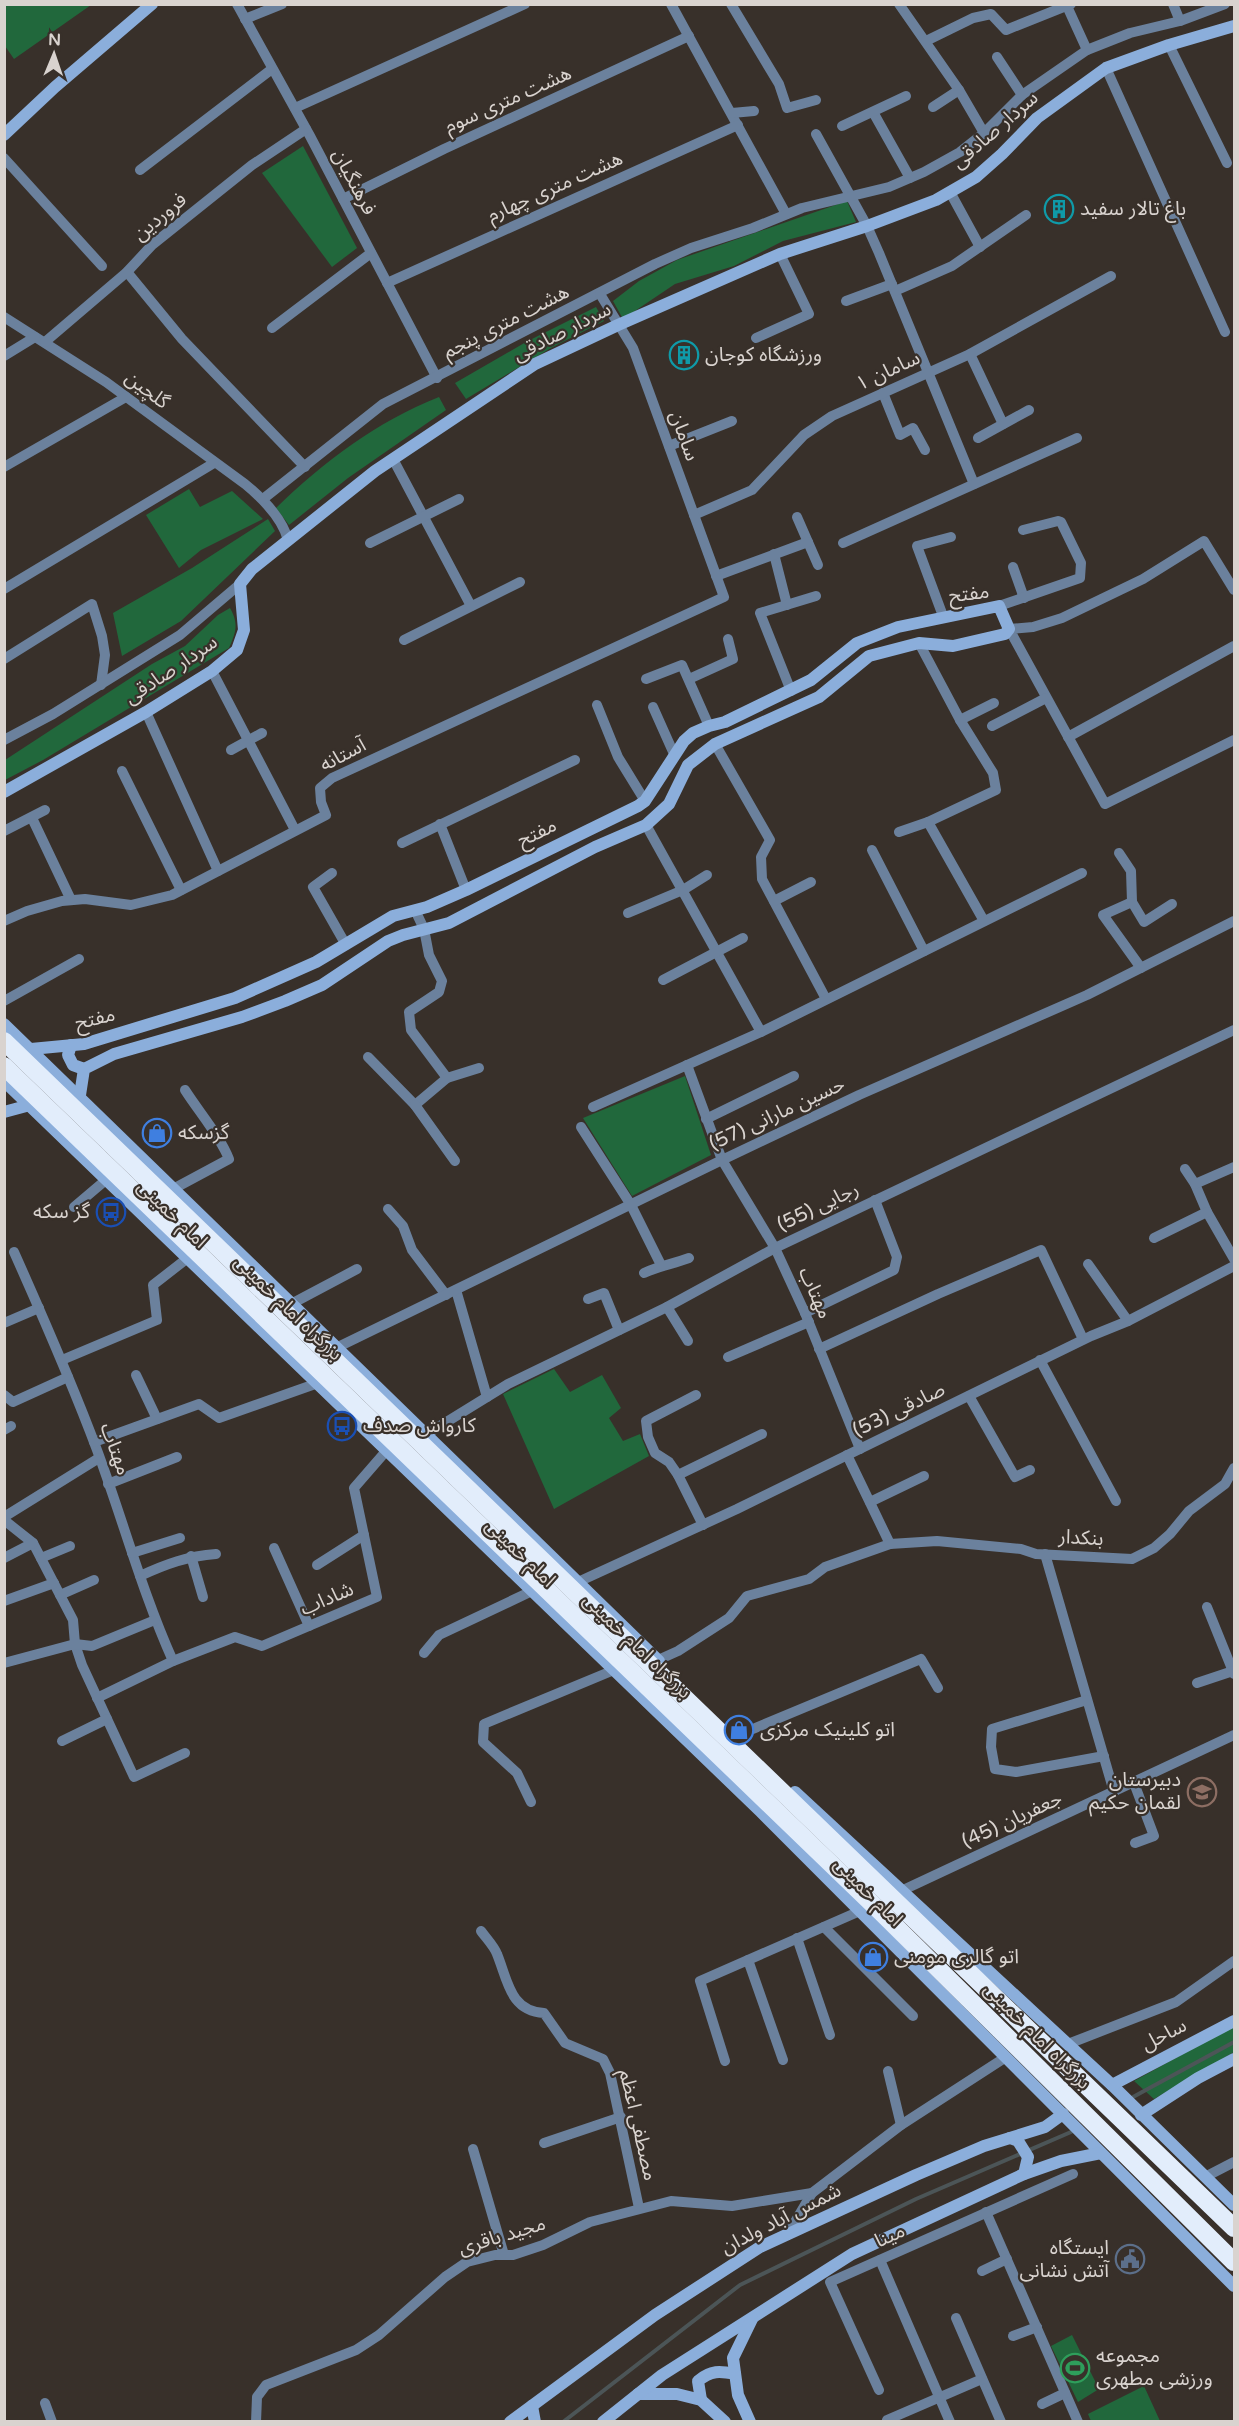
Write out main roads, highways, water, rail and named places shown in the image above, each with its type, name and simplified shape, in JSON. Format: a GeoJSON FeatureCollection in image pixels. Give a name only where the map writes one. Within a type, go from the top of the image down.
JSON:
{"type":"FeatureCollection","features":[{"type":"Feature","properties":{"kind":"highway","name":"بزرگراه امام خمینی"},"geometry":{"type":"LineString","coordinates":[[4,1041],[1234,2228]]}},
{"type":"Feature","properties":{"kind":"highway","name":"بزرگراه امام خمینی"},"geometry":{"type":"LineString","coordinates":[[4,1066],[882,1913],[1234,2262]]}},
{"type":"Feature","properties":{"kind":"main road"},"geometry":{"type":"LineString","coordinates":[[4,135],[55,87],[152,4]]}},
{"type":"Feature","properties":{"kind":"main road","name":"سردار صادقی"},"geometry":{"type":"LineString","coordinates":[[4,792],[146,712],[212,671],[237,650],[244,630],[240,584],[252,569],[393,459],[535,364],[780,254],[867,226],[936,200],[976,177],[1002,154],[1036,118],[1106,68],[1169,45],[1234,27]]}},
{"type":"Feature","properties":{"kind":"main road","name":"مفتح"},"geometry":{"type":"LineString","coordinates":[[31,1048],[84,1044],[140,1028],[235,998],[307,967],[393,916],[436,904],[645,801],[674,754],[693,734],[709,726],[725,722],[811,680],[857,643],[898,627],[999,606],[1010,629],[997,637],[953,646],[919,643],[869,656],[819,697],[715,744],[688,765],[669,804],[646,825],[595,847],[449,923],[388,941],[322,985],[285,1002],[242,1017],[114,1054],[84,1069]]}},
{"type":"Feature","properties":{"kind":"main road","name":"امام خمینی"},"geometry":{"type":"LineString","coordinates":[[4,1024],[80,1095],[736,1736],[1112,2085],[1234,2205]]}},
{"type":"Feature","properties":{"kind":"main road"},"geometry":{"type":"LineString","coordinates":[[72,1045],[68,1055],[73,1065],[84,1069],[80,1095]]}},
{"type":"Feature","properties":{"kind":"main road","name":"امام خمینی"},"geometry":{"type":"LineString","coordinates":[[4,1081],[189,1257],[790,1842],[1234,2286]]}},
{"type":"Feature","properties":{"kind":"main road"},"geometry":{"type":"LineString","coordinates":[[4,1112],[30,1105]]}},
{"type":"Feature","properties":{"kind":"main road"},"geometry":{"type":"LineString","coordinates":[[790,1842],[820,1816]]}},
{"type":"Feature","properties":{"kind":"main road","name":"ساحل"},"geometry":{"type":"LineString","coordinates":[[1112,2085],[1234,2021]]}},
{"type":"Feature","properties":{"kind":"main road"},"geometry":{"type":"LineString","coordinates":[[1141,2115],[1198,2078],[1234,2059]]}},
{"type":"Feature","properties":{"kind":"main road","name":"شمس آباد ولدان"},"geometry":{"type":"LineString","coordinates":[[510,2421],[655,2314],[760,2247],[984,2146],[1045,2127],[1063,2114]]}},
{"type":"Feature","properties":{"kind":"main road"},"geometry":{"type":"LineString","coordinates":[[1010,2138],[1018,2141],[1028,2157],[1024,2174]]}},
{"type":"Feature","properties":{"kind":"main road"},"geometry":{"type":"LineString","coordinates":[[603,2421],[662,2375],[852,2254],[1024,2174],[1061,2161],[1101,2153]]}},
{"type":"Feature","properties":{"kind":"main road"},"geometry":{"type":"LineString","coordinates":[[1180,2232],[1201,2225],[1210,2217],[1219,2199],[1219,2191]]}},
{"type":"Feature","properties":{"kind":"main road"},"geometry":{"type":"LineString","coordinates":[[1199,2250],[1200,2240],[1210,2223],[1219,2216],[1234,2212]]}},
{"type":"Feature","properties":{"kind":"main road"},"geometry":{"type":"LineString","coordinates":[[750,2421],[738,2395],[733,2358],[753,2317]]}},
{"type":"Feature","properties":{"kind":"main road"},"geometry":{"type":"LineString","coordinates":[[700,2400],[698,2381],[708,2372],[722,2371],[735,2374]]}},
{"type":"Feature","properties":{"kind":"main road"},"geometry":{"type":"LineString","coordinates":[[638,2394],[677,2394],[700,2400],[725,2421]]}},
{"type":"Feature","properties":{"kind":"main road"},"geometry":{"type":"LineString","coordinates":[[532,2406],[535,2421]]}},
{"type":"Feature","properties":{"kind":"waterway"},"geometry":{"type":"LineString","coordinates":[[1133,2097],[1234,2042]]}},
{"type":"Feature","properties":{"kind":"waterway"},"geometry":{"type":"LineString","coordinates":[[563,2422],[740,2285],[916,2199],[1071,2132]]}},
{"type":"Feature","properties":{"kind":"place","name":"باغ تالار سفید"},"geometry":{"type":"Point","coordinates":[1059,209]}},
{"type":"Feature","properties":{"kind":"place","name":"ورزشگاه کوجان"},"geometry":{"type":"Point","coordinates":[684,355]}},
{"type":"Feature","properties":{"kind":"place","name":"گزسکه"},"geometry":{"type":"Point","coordinates":[157,1133]}},
{"type":"Feature","properties":{"kind":"place","name":"گز سکه"},"geometry":{"type":"Point","coordinates":[111,1212]}},
{"type":"Feature","properties":{"kind":"place","name":"کارواش صدف"},"geometry":{"type":"Point","coordinates":[342,1426]}},
{"type":"Feature","properties":{"kind":"place","name":"اتو کلینیک مرکزی"},"geometry":{"type":"Point","coordinates":[739,1730]}},
{"type":"Feature","properties":{"kind":"place","name":"دبیرستان لقمان حکیم"},"geometry":{"type":"Point","coordinates":[1202,1792]}},
{"type":"Feature","properties":{"kind":"place","name":"اتو گالری مومنی"},"geometry":{"type":"Point","coordinates":[873,1957]}},
{"type":"Feature","properties":{"kind":"place","name":"ایستگاه آتش نشانی"},"geometry":{"type":"Point","coordinates":[1130,2259]}},
{"type":"Feature","properties":{"kind":"place","name":"مجموعه ورزشی مطهری"},"geometry":{"type":"Point","coordinates":[1075,2368]}}]}
